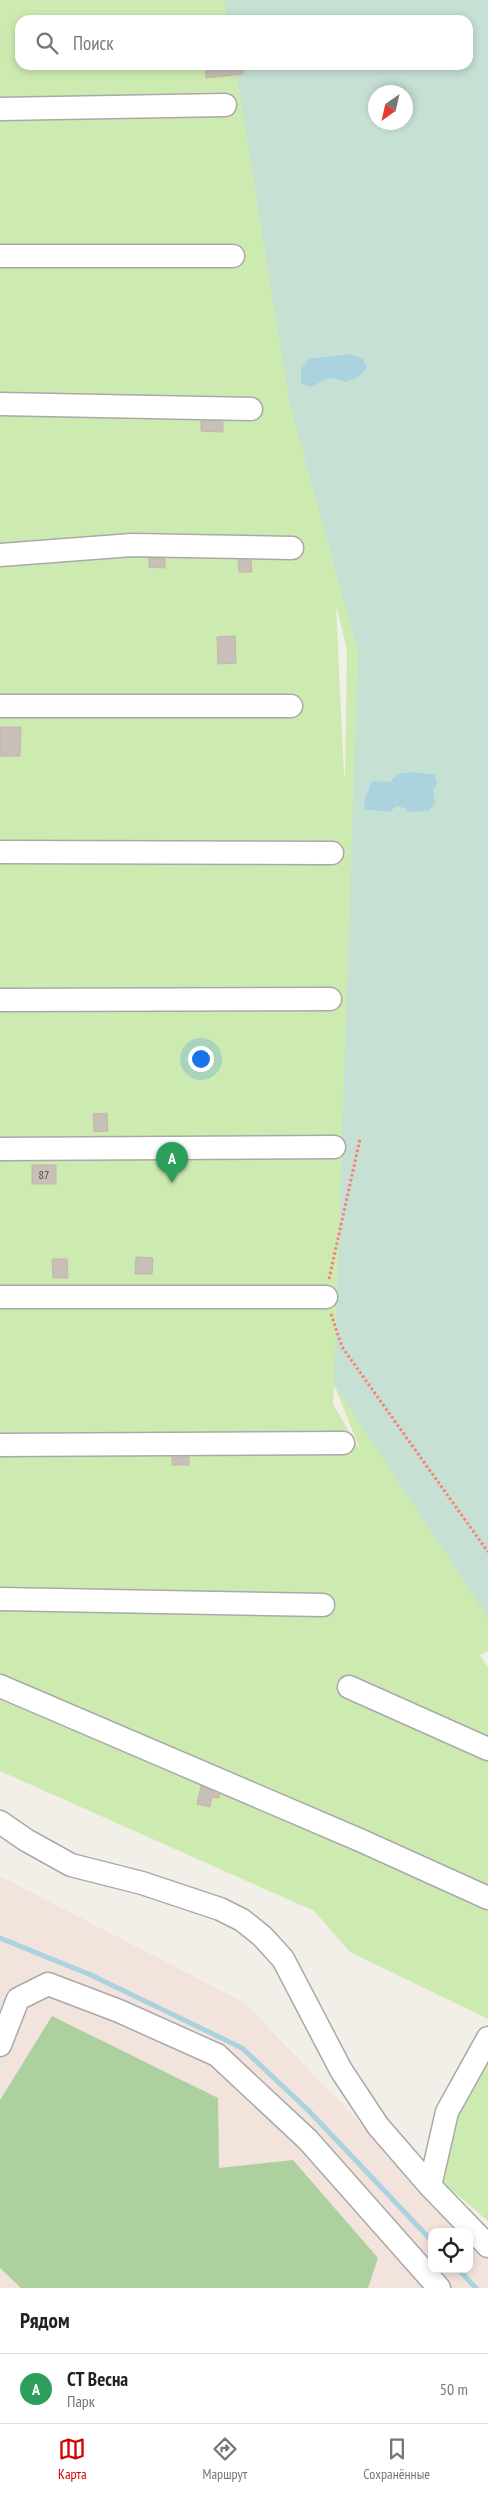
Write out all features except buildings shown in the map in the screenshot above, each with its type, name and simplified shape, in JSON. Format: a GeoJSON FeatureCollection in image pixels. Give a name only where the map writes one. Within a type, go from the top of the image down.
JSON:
{"type":"FeatureCollection","features":[{"type":"Feature","properties":{"kind":"street"},"geometry":{"type":"LineString","coordinates":[[0,109],[225,106]]}},
{"type":"Feature","properties":{"kind":"street"},"geometry":{"type":"LineString","coordinates":[[0,256],[233,256]]}},
{"type":"Feature","properties":{"kind":"street"},"geometry":{"type":"LineString","coordinates":[[0,404],[251,409]]}},
{"type":"Feature","properties":{"kind":"street"},"geometry":{"type":"LineString","coordinates":[[0,555],[132,545],[292,548]]}},
{"type":"Feature","properties":{"kind":"street"},"geometry":{"type":"LineString","coordinates":[[0,706],[291,706]]}},
{"type":"Feature","properties":{"kind":"street"},"geometry":{"type":"LineString","coordinates":[[0,852],[332,853]]}},
{"type":"Feature","properties":{"kind":"street"},"geometry":{"type":"LineString","coordinates":[[0,1000],[330,999]]}},
{"type":"Feature","properties":{"kind":"street"},"geometry":{"type":"LineString","coordinates":[[0,1149],[334,1147]]}},
{"type":"Feature","properties":{"kind":"street"},"geometry":{"type":"LineString","coordinates":[[0,1297],[326,1297]]}},
{"type":"Feature","properties":{"kind":"street"},"geometry":{"type":"LineString","coordinates":[[0,1445],[343,1444]]}},
{"type":"Feature","properties":{"kind":"street"},"geometry":{"type":"LineString","coordinates":[[0,1599],[323,1605]]}},
{"type":"Feature","properties":{"kind":"street"},"geometry":{"type":"LineString","coordinates":[[0,1686],[362,1841],[488,1898]]}},
{"type":"Feature","properties":{"kind":"street"},"geometry":{"type":"LineString","coordinates":[[349,1687],[488,1749]]}},
{"type":"Feature","properties":{"kind":"street"},"geometry":{"type":"LineString","coordinates":[[0,1822],[26,1840],[71,1865],[142,1884],[220,1909],[242,1920],[262,1936],[283,1959],[341,2070],[378,2126],[430,2186],[488,2246]]}},
{"type":"Feature","properties":{"kind":"street"},"geometry":{"type":"LineString","coordinates":[[0,2045],[18,1999],[48,1984],[119,2011],[217,2055],[308,2140],[439,2288]]}},
{"type":"Feature","properties":{"kind":"street"},"geometry":{"type":"LineString","coordinates":[[430,2186],[447,2112],[488,2038]]}},
{"type":"Feature","properties":{"kind":"path"},"geometry":{"type":"LineString","coordinates":[[360,1139],[326,1297],[342,1347],[488,1552]]}},
{"type":"Feature","properties":{"kind":"shaded area"},"geometry":{"type":"Polygon","coordinates":[[[0,1876],[245,2003],[460,2228],[428,2228],[428,2273],[473,2273],[473,2241],[488,2257],[488,2288],[0,2288],[0,1876]]]}},
{"type":"Feature","properties":{"kind":"green space"},"geometry":{"type":"Polygon","coordinates":[[[0,0],[488,0],[488,1651],[480,1655],[488,1667],[488,2019],[350,1952],[314,1911],[0,1771],[0,0]],[[336,604],[345,777],[347,651],[336,604]],[[334,1385],[333,1404],[360,1450],[334,1385]]]}},
{"type":"Feature","properties":{"kind":"green space"},"geometry":{"type":"Polygon","coordinates":[[[224,0],[488,0],[488,1618],[334,1384],[358,652],[290,405],[236,70],[473,70],[473,15],[227,15],[224,0]],[[367,368],[325,379],[332,378],[345,382],[367,368]],[[412,772],[398,774],[390,782],[379,781],[396,806],[405,808],[412,772]]]}},
{"type":"Feature","properties":{"kind":"green space"},"geometry":{"type":"Polygon","coordinates":[[[52,2016],[218,2098],[219,2168],[293,2160],[378,2258],[368,2288],[21,2288],[0,2268],[0,2100],[52,2016]]]}},
{"type":"Feature","properties":{"kind":"green space"},"geometry":{"type":"Polygon","coordinates":[[[488,2057],[488,2221],[438,2178],[466,2091],[488,2057]]]}},
{"type":"Feature","properties":{"kind":"water"},"geometry":{"type":"Polygon","coordinates":[[[350,354],[363,359],[367,368],[355,379],[345,382],[332,378],[325,379],[312,387],[301,384],[301,369],[309,359],[350,354]]]}},
{"type":"Feature","properties":{"kind":"water"},"geometry":{"type":"Polygon","coordinates":[[[412,772],[435,775],[437,784],[433,790],[435,803],[428,811],[408,812],[405,808],[396,806],[390,812],[365,809],[364,802],[372,781],[390,782],[398,774],[412,772]]]}},
{"type":"Feature","properties":{"kind":"waterway"},"geometry":{"type":"LineString","coordinates":[[0,1938],[91,1975],[242,2048],[308,2110],[428,2237]]}},
{"type":"Feature","properties":{"kind":"waterway"},"geometry":{"type":"LineString","coordinates":[[462,2273],[476,2288]]}},
{"type":"Feature","properties":{"kind":"place","name":"СТ Весна"},"geometry":{"type":"Point","coordinates":[172,1183]}}]}
